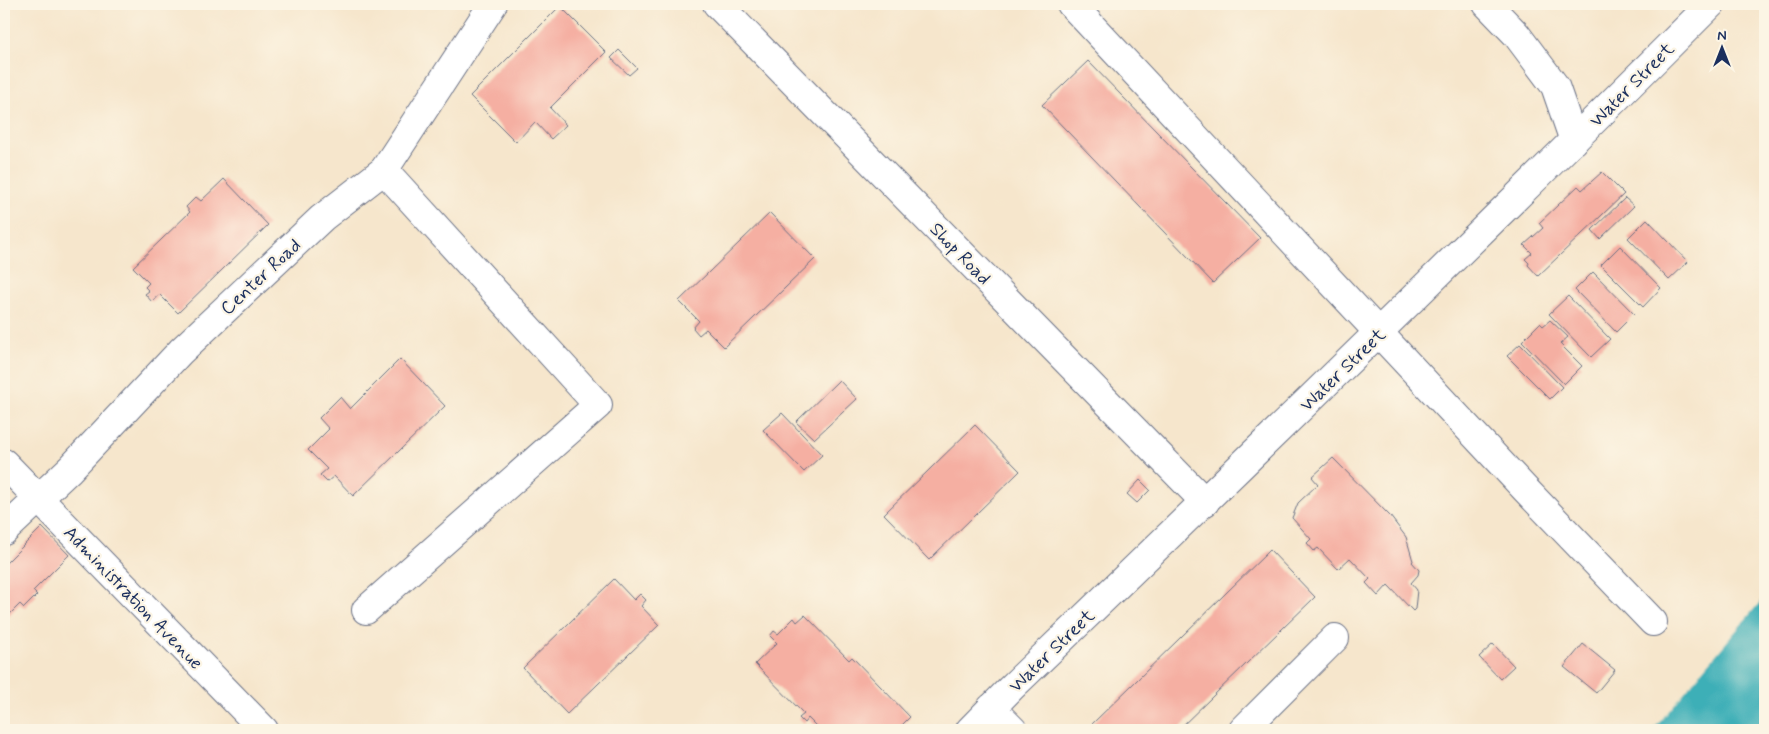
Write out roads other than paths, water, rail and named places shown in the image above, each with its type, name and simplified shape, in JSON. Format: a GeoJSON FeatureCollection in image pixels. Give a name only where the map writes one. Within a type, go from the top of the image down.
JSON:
{"type":"FeatureCollection","features":[{"type":"Feature","properties":{"kind":"street","name":"Center Road"},"geometry":{"type":"LineString","coordinates":[[4,531],[70,470],[180,351],[322,218],[384,170],[493,4]]}},
{"type":"Feature","properties":{"kind":"street","name":"Shop Road"},"geometry":{"type":"LineString","coordinates":[[717,4],[1205,502]]}},
{"type":"Feature","properties":{"kind":"street"},"geometry":{"type":"LineString","coordinates":[[1071,4],[1526,490],[1654,622]]}},
{"type":"Feature","properties":{"kind":"street"},"geometry":{"type":"LineString","coordinates":[[1487,4],[1516,34],[1555,86],[1574,141]]}},
{"type":"Feature","properties":{"kind":"street","name":"Water Street"},"geometry":{"type":"LineString","coordinates":[[970,730],[1380,332],[1711,4]]}},
{"type":"Feature","properties":{"kind":"street"},"geometry":{"type":"LineString","coordinates":[[366,610],[598,405],[384,170]]}},
{"type":"Feature","properties":{"kind":"street","name":"Administration Avenue"},"geometry":{"type":"LineString","coordinates":[[4,463],[264,730]]}},
{"type":"Feature","properties":{"kind":"street"},"geometry":{"type":"LineString","coordinates":[[1243,730],[1335,638]]}},
{"type":"Feature","properties":{"kind":"street"},"geometry":{"type":"LineString","coordinates":[[991,708],[1014,730]]}},
{"type":"Feature","properties":{"kind":"water"},"geometry":{"type":"Polygon","coordinates":[[[1765,500],[1765,730],[1570,730],[1765,500]]]}}]}
